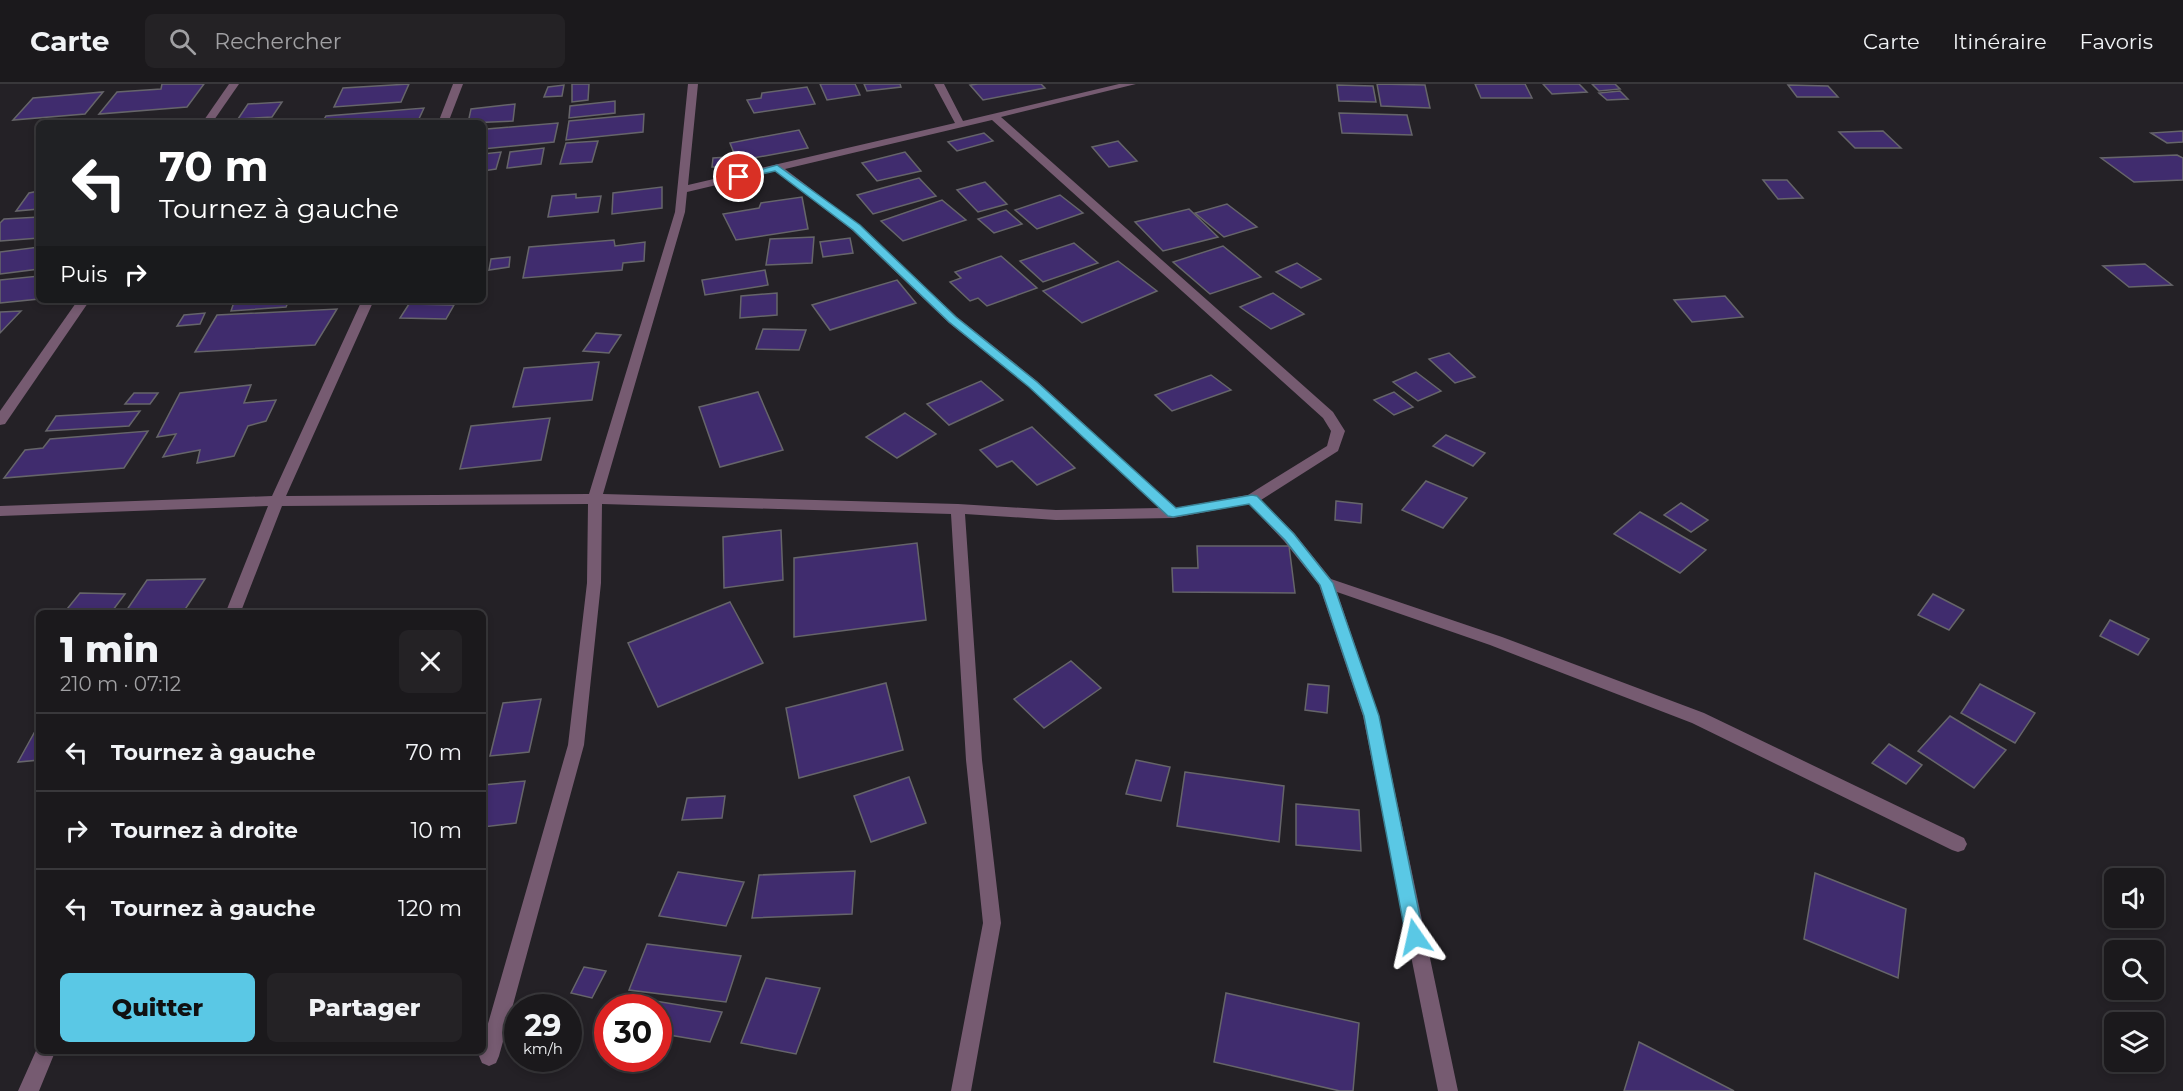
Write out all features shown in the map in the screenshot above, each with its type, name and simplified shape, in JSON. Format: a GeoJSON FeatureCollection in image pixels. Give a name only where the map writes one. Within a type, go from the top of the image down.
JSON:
{"type":"FeatureCollection","features":[{"type":"Feature","properties":{"kind":"street"},"geometry":{"type":"LineString","coordinates":[[209,120],[234,84]]}},
{"type":"Feature","properties":{"kind":"street"},"geometry":{"type":"LineString","coordinates":[[444,120],[458,84]]}},
{"type":"Feature","properties":{"kind":"street"},"geometry":{"type":"LineString","coordinates":[[489,1056],[576,745],[594,583],[595,499],[680,212],[693,84]]}},
{"type":"Feature","properties":{"kind":"street"},"geometry":{"type":"LineString","coordinates":[[939,84],[960,124]]}},
{"type":"Feature","properties":{"kind":"street"},"geometry":{"type":"LineString","coordinates":[[682,190],[1131,84]]}},
{"type":"Feature","properties":{"kind":"street"},"geometry":{"type":"LineString","coordinates":[[0,511],[277,501],[595,499],[958,509],[1056,515],[1173,513],[1252,499],[1333,448],[1338,430],[1328,415],[994,116]]}},
{"type":"Feature","properties":{"kind":"street"},"geometry":{"type":"LineString","coordinates":[[777,168],[856,228],[953,320],[1033,384],[1173,513]]}},
{"type":"Feature","properties":{"kind":"street"},"geometry":{"type":"LineString","coordinates":[[0,421],[82,303]]}},
{"type":"Feature","properties":{"kind":"street"},"geometry":{"type":"LineString","coordinates":[[234,610],[277,501],[367,303]]}},
{"type":"Feature","properties":{"kind":"street"},"geometry":{"type":"LineString","coordinates":[[1252,499],[1289,537],[1326,583],[1371,716],[1448,1091]]}},
{"type":"Feature","properties":{"kind":"street"},"geometry":{"type":"LineString","coordinates":[[958,509],[974,760],[992,923],[961,1091]]}},
{"type":"Feature","properties":{"kind":"street"},"geometry":{"type":"LineString","coordinates":[[1326,583],[1496,641],[1698,718],[1958,844]]}},
{"type":"Feature","properties":{"kind":"street"},"geometry":{"type":"LineString","coordinates":[[28,1091],[44,1054]]}},
{"type":"Feature","properties":{"kind":"building"},"geometry":{"type":"Polygon","coordinates":[[[162,84],[204,84],[187,107],[99,114],[117,92],[161,89],[162,84]]]}},
{"type":"Feature","properties":{"kind":"building"},"geometry":{"type":"Polygon","coordinates":[[[409,84],[401,102],[334,107],[343,88],[409,84]]]}},
{"type":"Feature","properties":{"kind":"building"},"geometry":{"type":"Polygon","coordinates":[[[572,84],[589,84],[588,100],[572,102],[572,84]]]}},
{"type":"Feature","properties":{"kind":"building"},"geometry":{"type":"Polygon","coordinates":[[[820,84],[855,84],[860,95],[827,100],[820,84]]]}},
{"type":"Feature","properties":{"kind":"building"},"geometry":{"type":"Polygon","coordinates":[[[864,84],[900,84],[901,87],[867,91],[864,84]]]}},
{"type":"Feature","properties":{"kind":"building"},"geometry":{"type":"Polygon","coordinates":[[[1041,84],[1045,88],[983,100],[970,85],[1041,84]]]}},
{"type":"Feature","properties":{"kind":"building"},"geometry":{"type":"Polygon","coordinates":[[[1377,84],[1425,85],[1430,108],[1381,106],[1377,84]]]}},
{"type":"Feature","properties":{"kind":"building"},"geometry":{"type":"Polygon","coordinates":[[[1475,84],[1525,84],[1532,98],[1481,98],[1475,84]]]}},
{"type":"Feature","properties":{"kind":"building"},"geometry":{"type":"Polygon","coordinates":[[[1543,84],[1579,84],[1587,92],[1552,94],[1543,84]]]}},
{"type":"Feature","properties":{"kind":"building"},"geometry":{"type":"Polygon","coordinates":[[[1592,84],[1615,84],[1620,89],[1599,91],[1592,84]]]}},
{"type":"Feature","properties":{"kind":"building"},"geometry":{"type":"Polygon","coordinates":[[[564,85],[562,96],[544,97],[548,87],[564,85]]]}},
{"type":"Feature","properties":{"kind":"building"},"geometry":{"type":"Polygon","coordinates":[[[1337,85],[1373,86],[1376,102],[1339,101],[1337,85]]]}},
{"type":"Feature","properties":{"kind":"building"},"geometry":{"type":"Polygon","coordinates":[[[1788,85],[1828,86],[1838,97],[1797,97],[1788,85]]]}},
{"type":"Feature","properties":{"kind":"building"},"geometry":{"type":"Polygon","coordinates":[[[807,87],[815,104],[754,113],[747,100],[761,98],[762,93],[807,87]]]}},
{"type":"Feature","properties":{"kind":"building"},"geometry":{"type":"Polygon","coordinates":[[[1620,91],[1628,99],[1607,100],[1599,93],[1620,91]]]}},
{"type":"Feature","properties":{"kind":"building"},"geometry":{"type":"Polygon","coordinates":[[[103,92],[85,114],[13,120],[33,98],[103,92]]]}},
{"type":"Feature","properties":{"kind":"building"},"geometry":{"type":"Polygon","coordinates":[[[615,101],[615,113],[569,118],[570,106],[615,101]]]}},
{"type":"Feature","properties":{"kind":"building"},"geometry":{"type":"Polygon","coordinates":[[[282,102],[272,117],[238,119],[248,104],[282,102]]]}},
{"type":"Feature","properties":{"kind":"building"},"geometry":{"type":"Polygon","coordinates":[[[515,104],[513,121],[486,122],[486,120],[469,120],[471,109],[515,104]]]}},
{"type":"Feature","properties":{"kind":"building"},"geometry":{"type":"Polygon","coordinates":[[[424,108],[418,120],[324,120],[326,116],[424,108]]]}},
{"type":"Feature","properties":{"kind":"building"},"geometry":{"type":"Polygon","coordinates":[[[1339,113],[1407,115],[1412,135],[1342,133],[1339,113]]]}},
{"type":"Feature","properties":{"kind":"building"},"geometry":{"type":"Polygon","coordinates":[[[644,114],[643,132],[566,140],[569,121],[644,114]]]}},
{"type":"Feature","properties":{"kind":"building"},"geometry":{"type":"Polygon","coordinates":[[[558,123],[554,142],[486,149],[487,129],[558,123]]]}},
{"type":"Feature","properties":{"kind":"building"},"geometry":{"type":"Polygon","coordinates":[[[799,130],[808,148],[737,161],[730,143],[799,130]]]}},
{"type":"Feature","properties":{"kind":"building"},"geometry":{"type":"Polygon","coordinates":[[[1883,131],[1901,148],[1855,148],[1839,132],[1883,131]]]}},
{"type":"Feature","properties":{"kind":"building"},"geometry":{"type":"Polygon","coordinates":[[[2183,131],[2183,142],[2167,143],[2151,133],[2183,131]]]}},
{"type":"Feature","properties":{"kind":"building"},"geometry":{"type":"Polygon","coordinates":[[[984,133],[993,141],[957,151],[948,142],[984,133]]]}},
{"type":"Feature","properties":{"kind":"building"},"geometry":{"type":"Polygon","coordinates":[[[598,141],[592,162],[560,164],[566,143],[598,141]]]}},
{"type":"Feature","properties":{"kind":"building"},"geometry":{"type":"Polygon","coordinates":[[[1118,141],[1137,161],[1109,167],[1092,147],[1118,141]]]}},
{"type":"Feature","properties":{"kind":"building"},"geometry":{"type":"Polygon","coordinates":[[[544,148],[541,164],[507,168],[510,152],[544,148]]]}},
{"type":"Feature","properties":{"kind":"building"},"geometry":{"type":"Polygon","coordinates":[[[501,152],[496,169],[486,171],[486,154],[501,152]]]}},
{"type":"Feature","properties":{"kind":"building"},"geometry":{"type":"Polygon","coordinates":[[[905,152],[921,171],[877,181],[862,163],[905,152]]]}},
{"type":"Feature","properties":{"kind":"building"},"geometry":{"type":"Polygon","coordinates":[[[2177,155],[2183,158],[2183,180],[2134,182],[2101,158],[2177,155]]]}},
{"type":"Feature","properties":{"kind":"building"},"geometry":{"type":"Polygon","coordinates":[[[728,157],[727,167],[712,167],[713,158],[728,157]]]}},
{"type":"Feature","properties":{"kind":"building"},"geometry":{"type":"Polygon","coordinates":[[[919,178],[936,196],[873,214],[857,195],[919,178]]]}},
{"type":"Feature","properties":{"kind":"building"},"geometry":{"type":"Polygon","coordinates":[[[1763,180],[1787,180],[1803,198],[1778,199],[1763,180]]]}},
{"type":"Feature","properties":{"kind":"building"},"geometry":{"type":"Polygon","coordinates":[[[985,182],[1007,204],[978,212],[957,190],[985,182]]]}},
{"type":"Feature","properties":{"kind":"building"},"geometry":{"type":"Polygon","coordinates":[[[662,187],[662,208],[612,214],[613,193],[662,187]]]}},
{"type":"Feature","properties":{"kind":"building"},"geometry":{"type":"Polygon","coordinates":[[[36,192],[36,209],[16,211],[29,193],[36,192]]]}},
{"type":"Feature","properties":{"kind":"building"},"geometry":{"type":"Polygon","coordinates":[[[576,194],[576,198],[601,196],[598,212],[548,217],[552,196],[576,194]]]}},
{"type":"Feature","properties":{"kind":"building"},"geometry":{"type":"Polygon","coordinates":[[[1060,195],[1083,213],[1037,229],[1015,210],[1060,195]]]}},
{"type":"Feature","properties":{"kind":"building"},"geometry":{"type":"Polygon","coordinates":[[[802,197],[808,229],[736,240],[723,214],[759,208],[761,203],[802,197]]]}},
{"type":"Feature","properties":{"kind":"building"},"geometry":{"type":"Polygon","coordinates":[[[942,200],[966,220],[903,241],[881,221],[942,200]]]}},
{"type":"Feature","properties":{"kind":"building"},"geometry":{"type":"Polygon","coordinates":[[[1227,204],[1257,227],[1224,237],[1195,213],[1227,204]]]}},
{"type":"Feature","properties":{"kind":"building"},"geometry":{"type":"Polygon","coordinates":[[[1189,209],[1218,237],[1163,251],[1135,222],[1189,209]]]}},
{"type":"Feature","properties":{"kind":"building"},"geometry":{"type":"Polygon","coordinates":[[[1006,210],[1022,224],[994,233],[978,219],[1006,210]]]}},
{"type":"Feature","properties":{"kind":"building"},"geometry":{"type":"Polygon","coordinates":[[[36,217],[36,238],[0,241],[0,223],[4,219],[36,217]]]}},
{"type":"Feature","properties":{"kind":"building"},"geometry":{"type":"Polygon","coordinates":[[[814,237],[812,263],[766,265],[770,239],[814,237]]]}},
{"type":"Feature","properties":{"kind":"building"},"geometry":{"type":"Polygon","coordinates":[[[850,238],[853,253],[823,257],[820,242],[850,238]]]}},
{"type":"Feature","properties":{"kind":"building"},"geometry":{"type":"Polygon","coordinates":[[[614,240],[615,246],[645,242],[644,261],[623,263],[622,270],[523,278],[529,247],[614,240]]]}},
{"type":"Feature","properties":{"kind":"building"},"geometry":{"type":"Polygon","coordinates":[[[1074,243],[1098,263],[1043,282],[1020,261],[1074,243]]]}},
{"type":"Feature","properties":{"kind":"building"},"geometry":{"type":"Polygon","coordinates":[[[1223,246],[1261,277],[1210,294],[1173,262],[1223,246]]]}},
{"type":"Feature","properties":{"kind":"building"},"geometry":{"type":"Polygon","coordinates":[[[36,247],[36,269],[0,274],[0,252],[36,247]]]}},
{"type":"Feature","properties":{"kind":"building"},"geometry":{"type":"Polygon","coordinates":[[[1001,256],[1037,288],[987,306],[978,298],[970,301],[950,282],[961,278],[955,272],[1001,256]]]}},
{"type":"Feature","properties":{"kind":"building"},"geometry":{"type":"Polygon","coordinates":[[[510,257],[509,267],[489,270],[491,259],[510,257]]]}},
{"type":"Feature","properties":{"kind":"building"},"geometry":{"type":"Polygon","coordinates":[[[1118,261],[1157,291],[1082,323],[1043,291],[1118,261]]]}},
{"type":"Feature","properties":{"kind":"building"},"geometry":{"type":"Polygon","coordinates":[[[1297,263],[1321,279],[1301,288],[1276,272],[1297,263]]]}},
{"type":"Feature","properties":{"kind":"building"},"geometry":{"type":"Polygon","coordinates":[[[2145,264],[2172,285],[2129,287],[2103,266],[2145,264]]]}},
{"type":"Feature","properties":{"kind":"building"},"geometry":{"type":"Polygon","coordinates":[[[765,270],[768,285],[705,295],[702,280],[765,270]]]}},
{"type":"Feature","properties":{"kind":"building"},"geometry":{"type":"Polygon","coordinates":[[[36,276],[36,299],[0,303],[0,280],[36,276]]]}},
{"type":"Feature","properties":{"kind":"building"},"geometry":{"type":"Polygon","coordinates":[[[897,280],[916,303],[830,330],[812,305],[897,280]]]}},
{"type":"Feature","properties":{"kind":"building"},"geometry":{"type":"Polygon","coordinates":[[[777,293],[777,315],[740,318],[741,296],[777,293]]]}},
{"type":"Feature","properties":{"kind":"building"},"geometry":{"type":"Polygon","coordinates":[[[1273,293],[1304,314],[1271,329],[1240,307],[1273,293]]]}},
{"type":"Feature","properties":{"kind":"building"},"geometry":{"type":"Polygon","coordinates":[[[1725,296],[1743,317],[1692,322],[1674,300],[1725,296]]]}},
{"type":"Feature","properties":{"kind":"building"},"geometry":{"type":"Polygon","coordinates":[[[234,303],[288,303],[286,307],[231,311],[234,303]]]}},
{"type":"Feature","properties":{"kind":"building"},"geometry":{"type":"Polygon","coordinates":[[[409,304],[454,305],[446,319],[400,318],[409,304]]]}},
{"type":"Feature","properties":{"kind":"building"},"geometry":{"type":"Polygon","coordinates":[[[337,309],[315,345],[195,352],[217,315],[337,309]]]}},
{"type":"Feature","properties":{"kind":"building"},"geometry":{"type":"Polygon","coordinates":[[[21,311],[0,333],[0,312],[21,311]]]}},
{"type":"Feature","properties":{"kind":"building"},"geometry":{"type":"Polygon","coordinates":[[[205,313],[200,324],[177,326],[184,315],[205,313]]]}},
{"type":"Feature","properties":{"kind":"building"},"geometry":{"type":"Polygon","coordinates":[[[763,329],[806,330],[799,350],[756,349],[763,329]]]}},
{"type":"Feature","properties":{"kind":"building"},"geometry":{"type":"Polygon","coordinates":[[[596,333],[621,335],[609,353],[583,351],[596,333]]]}},
{"type":"Feature","properties":{"kind":"building"},"geometry":{"type":"Polygon","coordinates":[[[1449,353],[1475,377],[1455,383],[1429,359],[1449,353]]]}},
{"type":"Feature","properties":{"kind":"building"},"geometry":{"type":"Polygon","coordinates":[[[599,362],[592,400],[513,407],[524,368],[599,362]]]}},
{"type":"Feature","properties":{"kind":"building"},"geometry":{"type":"Polygon","coordinates":[[[1416,372],[1441,391],[1418,401],[1393,382],[1416,372]]]}},
{"type":"Feature","properties":{"kind":"building"},"geometry":{"type":"Polygon","coordinates":[[[1211,375],[1231,390],[1172,411],[1155,395],[1211,375]]]}},
{"type":"Feature","properties":{"kind":"building"},"geometry":{"type":"Polygon","coordinates":[[[981,381],[1003,400],[949,425],[927,404],[981,381]]]}},
{"type":"Feature","properties":{"kind":"building"},"geometry":{"type":"Polygon","coordinates":[[[251,385],[244,403],[276,400],[266,421],[248,426],[234,456],[197,463],[200,450],[163,457],[176,434],[157,437],[180,393],[251,385]]]}},
{"type":"Feature","properties":{"kind":"building"},"geometry":{"type":"Polygon","coordinates":[[[758,392],[783,450],[720,467],[699,407],[758,392]]]}},
{"type":"Feature","properties":{"kind":"building"},"geometry":{"type":"Polygon","coordinates":[[[1394,392],[1413,407],[1394,415],[1374,400],[1394,392]]]}},
{"type":"Feature","properties":{"kind":"building"},"geometry":{"type":"Polygon","coordinates":[[[134,393],[158,393],[150,404],[125,404],[134,393]]]}},
{"type":"Feature","properties":{"kind":"building"},"geometry":{"type":"Polygon","coordinates":[[[140,411],[129,426],[46,431],[56,416],[140,411]]]}},
{"type":"Feature","properties":{"kind":"building"},"geometry":{"type":"Polygon","coordinates":[[[905,413],[936,434],[897,458],[866,437],[905,413]]]}},
{"type":"Feature","properties":{"kind":"building"},"geometry":{"type":"Polygon","coordinates":[[[550,418],[541,460],[460,469],[471,426],[550,418]]]}},
{"type":"Feature","properties":{"kind":"building"},"geometry":{"type":"Polygon","coordinates":[[[1032,427],[1075,468],[1037,485],[1012,461],[997,467],[980,450],[1032,427]]]}},
{"type":"Feature","properties":{"kind":"building"},"geometry":{"type":"Polygon","coordinates":[[[148,431],[124,468],[4,478],[25,450],[43,448],[50,439],[148,431]]]}},
{"type":"Feature","properties":{"kind":"building"},"geometry":{"type":"Polygon","coordinates":[[[1446,435],[1485,453],[1473,466],[1433,446],[1446,435]]]}},
{"type":"Feature","properties":{"kind":"building"},"geometry":{"type":"Polygon","coordinates":[[[1426,481],[1467,498],[1443,528],[1402,510],[1426,481]]]}},
{"type":"Feature","properties":{"kind":"building"},"geometry":{"type":"Polygon","coordinates":[[[1336,501],[1362,504],[1361,523],[1335,520],[1336,501]]]}},
{"type":"Feature","properties":{"kind":"building"},"geometry":{"type":"Polygon","coordinates":[[[1681,503],[1708,520],[1691,532],[1664,515],[1681,503]]]}},
{"type":"Feature","properties":{"kind":"building"},"geometry":{"type":"Polygon","coordinates":[[[1640,512],[1706,550],[1680,573],[1614,534],[1640,512]]]}},
{"type":"Feature","properties":{"kind":"building"},"geometry":{"type":"Polygon","coordinates":[[[781,530],[783,580],[724,588],[723,537],[781,530]]]}},
{"type":"Feature","properties":{"kind":"building"},"geometry":{"type":"Polygon","coordinates":[[[917,543],[926,620],[794,637],[794,558],[917,543]]]}},
{"type":"Feature","properties":{"kind":"building"},"geometry":{"type":"Polygon","coordinates":[[[1197,546],[1289,546],[1295,593],[1173,592],[1172,568],[1198,568],[1197,546]]]}},
{"type":"Feature","properties":{"kind":"building"},"geometry":{"type":"Polygon","coordinates":[[[205,579],[185,610],[127,610],[147,580],[205,579]]]}},
{"type":"Feature","properties":{"kind":"building"},"geometry":{"type":"Polygon","coordinates":[[[80,593],[125,594],[113,610],[66,610],[80,593]]]}},
{"type":"Feature","properties":{"kind":"building"},"geometry":{"type":"Polygon","coordinates":[[[1933,594],[1964,610],[1949,630],[1918,615],[1933,594]]]}},
{"type":"Feature","properties":{"kind":"building"},"geometry":{"type":"Polygon","coordinates":[[[730,602],[763,663],[658,707],[628,643],[730,602]]]}},
{"type":"Feature","properties":{"kind":"building"},"geometry":{"type":"Polygon","coordinates":[[[2110,620],[2149,639],[2138,655],[2100,636],[2110,620]]]}},
{"type":"Feature","properties":{"kind":"building"},"geometry":{"type":"Polygon","coordinates":[[[1071,661],[1101,688],[1044,728],[1014,699],[1071,661]]]}},
{"type":"Feature","properties":{"kind":"building"},"geometry":{"type":"Polygon","coordinates":[[[886,683],[903,750],[799,778],[786,708],[886,683]]]}},
{"type":"Feature","properties":{"kind":"building"},"geometry":{"type":"Polygon","coordinates":[[[1308,684],[1329,686],[1327,713],[1305,710],[1308,684]]]}},
{"type":"Feature","properties":{"kind":"building"},"geometry":{"type":"Polygon","coordinates":[[[1980,684],[2035,713],[2015,743],[1961,713],[1980,684]]]}},
{"type":"Feature","properties":{"kind":"building"},"geometry":{"type":"Polygon","coordinates":[[[541,699],[529,752],[490,756],[503,703],[541,699]]]}},
{"type":"Feature","properties":{"kind":"building"},"geometry":{"type":"Polygon","coordinates":[[[1950,716],[2006,750],[1974,788],[1918,751],[1950,716]]]}},
{"type":"Feature","properties":{"kind":"building"},"geometry":{"type":"Polygon","coordinates":[[[36,729],[36,760],[18,762],[36,729]]]}},
{"type":"Feature","properties":{"kind":"building"},"geometry":{"type":"Polygon","coordinates":[[[1889,744],[1922,765],[1906,784],[1872,763],[1889,744]]]}},
{"type":"Feature","properties":{"kind":"building"},"geometry":{"type":"Polygon","coordinates":[[[1136,760],[1170,767],[1161,801],[1126,794],[1136,760]]]}},
{"type":"Feature","properties":{"kind":"building"},"geometry":{"type":"Polygon","coordinates":[[[1185,772],[1284,786],[1279,842],[1177,826],[1185,772]]]}},
{"type":"Feature","properties":{"kind":"building"},"geometry":{"type":"Polygon","coordinates":[[[909,777],[926,823],[871,842],[854,796],[909,777]]]}},
{"type":"Feature","properties":{"kind":"building"},"geometry":{"type":"Polygon","coordinates":[[[525,781],[516,823],[486,827],[486,785],[525,781]]]}},
{"type":"Feature","properties":{"kind":"building"},"geometry":{"type":"Polygon","coordinates":[[[725,796],[722,818],[682,820],[687,798],[725,796]]]}},
{"type":"Feature","properties":{"kind":"building"},"geometry":{"type":"Polygon","coordinates":[[[1296,804],[1359,810],[1361,851],[1296,845],[1296,804]]]}},
{"type":"Feature","properties":{"kind":"building"},"geometry":{"type":"Polygon","coordinates":[[[855,871],[852,914],[752,918],[759,875],[855,871]]]}},
{"type":"Feature","properties":{"kind":"building"},"geometry":{"type":"Polygon","coordinates":[[[678,872],[744,882],[726,926],[659,916],[678,872]]]}},
{"type":"Feature","properties":{"kind":"building"},"geometry":{"type":"Polygon","coordinates":[[[1815,873],[1906,909],[1898,978],[1804,939],[1815,873]]]}},
{"type":"Feature","properties":{"kind":"building"},"geometry":{"type":"Polygon","coordinates":[[[647,944],[741,956],[726,1002],[629,990],[647,944]]]}},
{"type":"Feature","properties":{"kind":"building"},"geometry":{"type":"Polygon","coordinates":[[[584,967],[606,971],[592,998],[571,993],[584,967]]]}},
{"type":"Feature","properties":{"kind":"building"},"geometry":{"type":"Polygon","coordinates":[[[766,978],[820,988],[796,1054],[741,1043],[766,978]]]}},
{"type":"Feature","properties":{"kind":"building"},"geometry":{"type":"Polygon","coordinates":[[[1226,993],[1359,1023],[1353,1091],[1340,1091],[1214,1062],[1226,993]]]}},
{"type":"Feature","properties":{"kind":"building"},"geometry":{"type":"Polygon","coordinates":[[[672,1004],[722,1012],[710,1042],[672,1035],[672,1004]]]}},
{"type":"Feature","properties":{"kind":"building"},"geometry":{"type":"Polygon","coordinates":[[[1639,1042],[1734,1091],[1624,1091],[1639,1042]]]}},
{"type":"Feature","properties":{"kind":"route"},"geometry":{"type":"LineString","coordinates":[[739,177],[777,168],[856,228],[953,320],[1033,384],[1173,513],[1252,499],[1289,537],[1326,583],[1371,716],[1415,937]]}}]}
